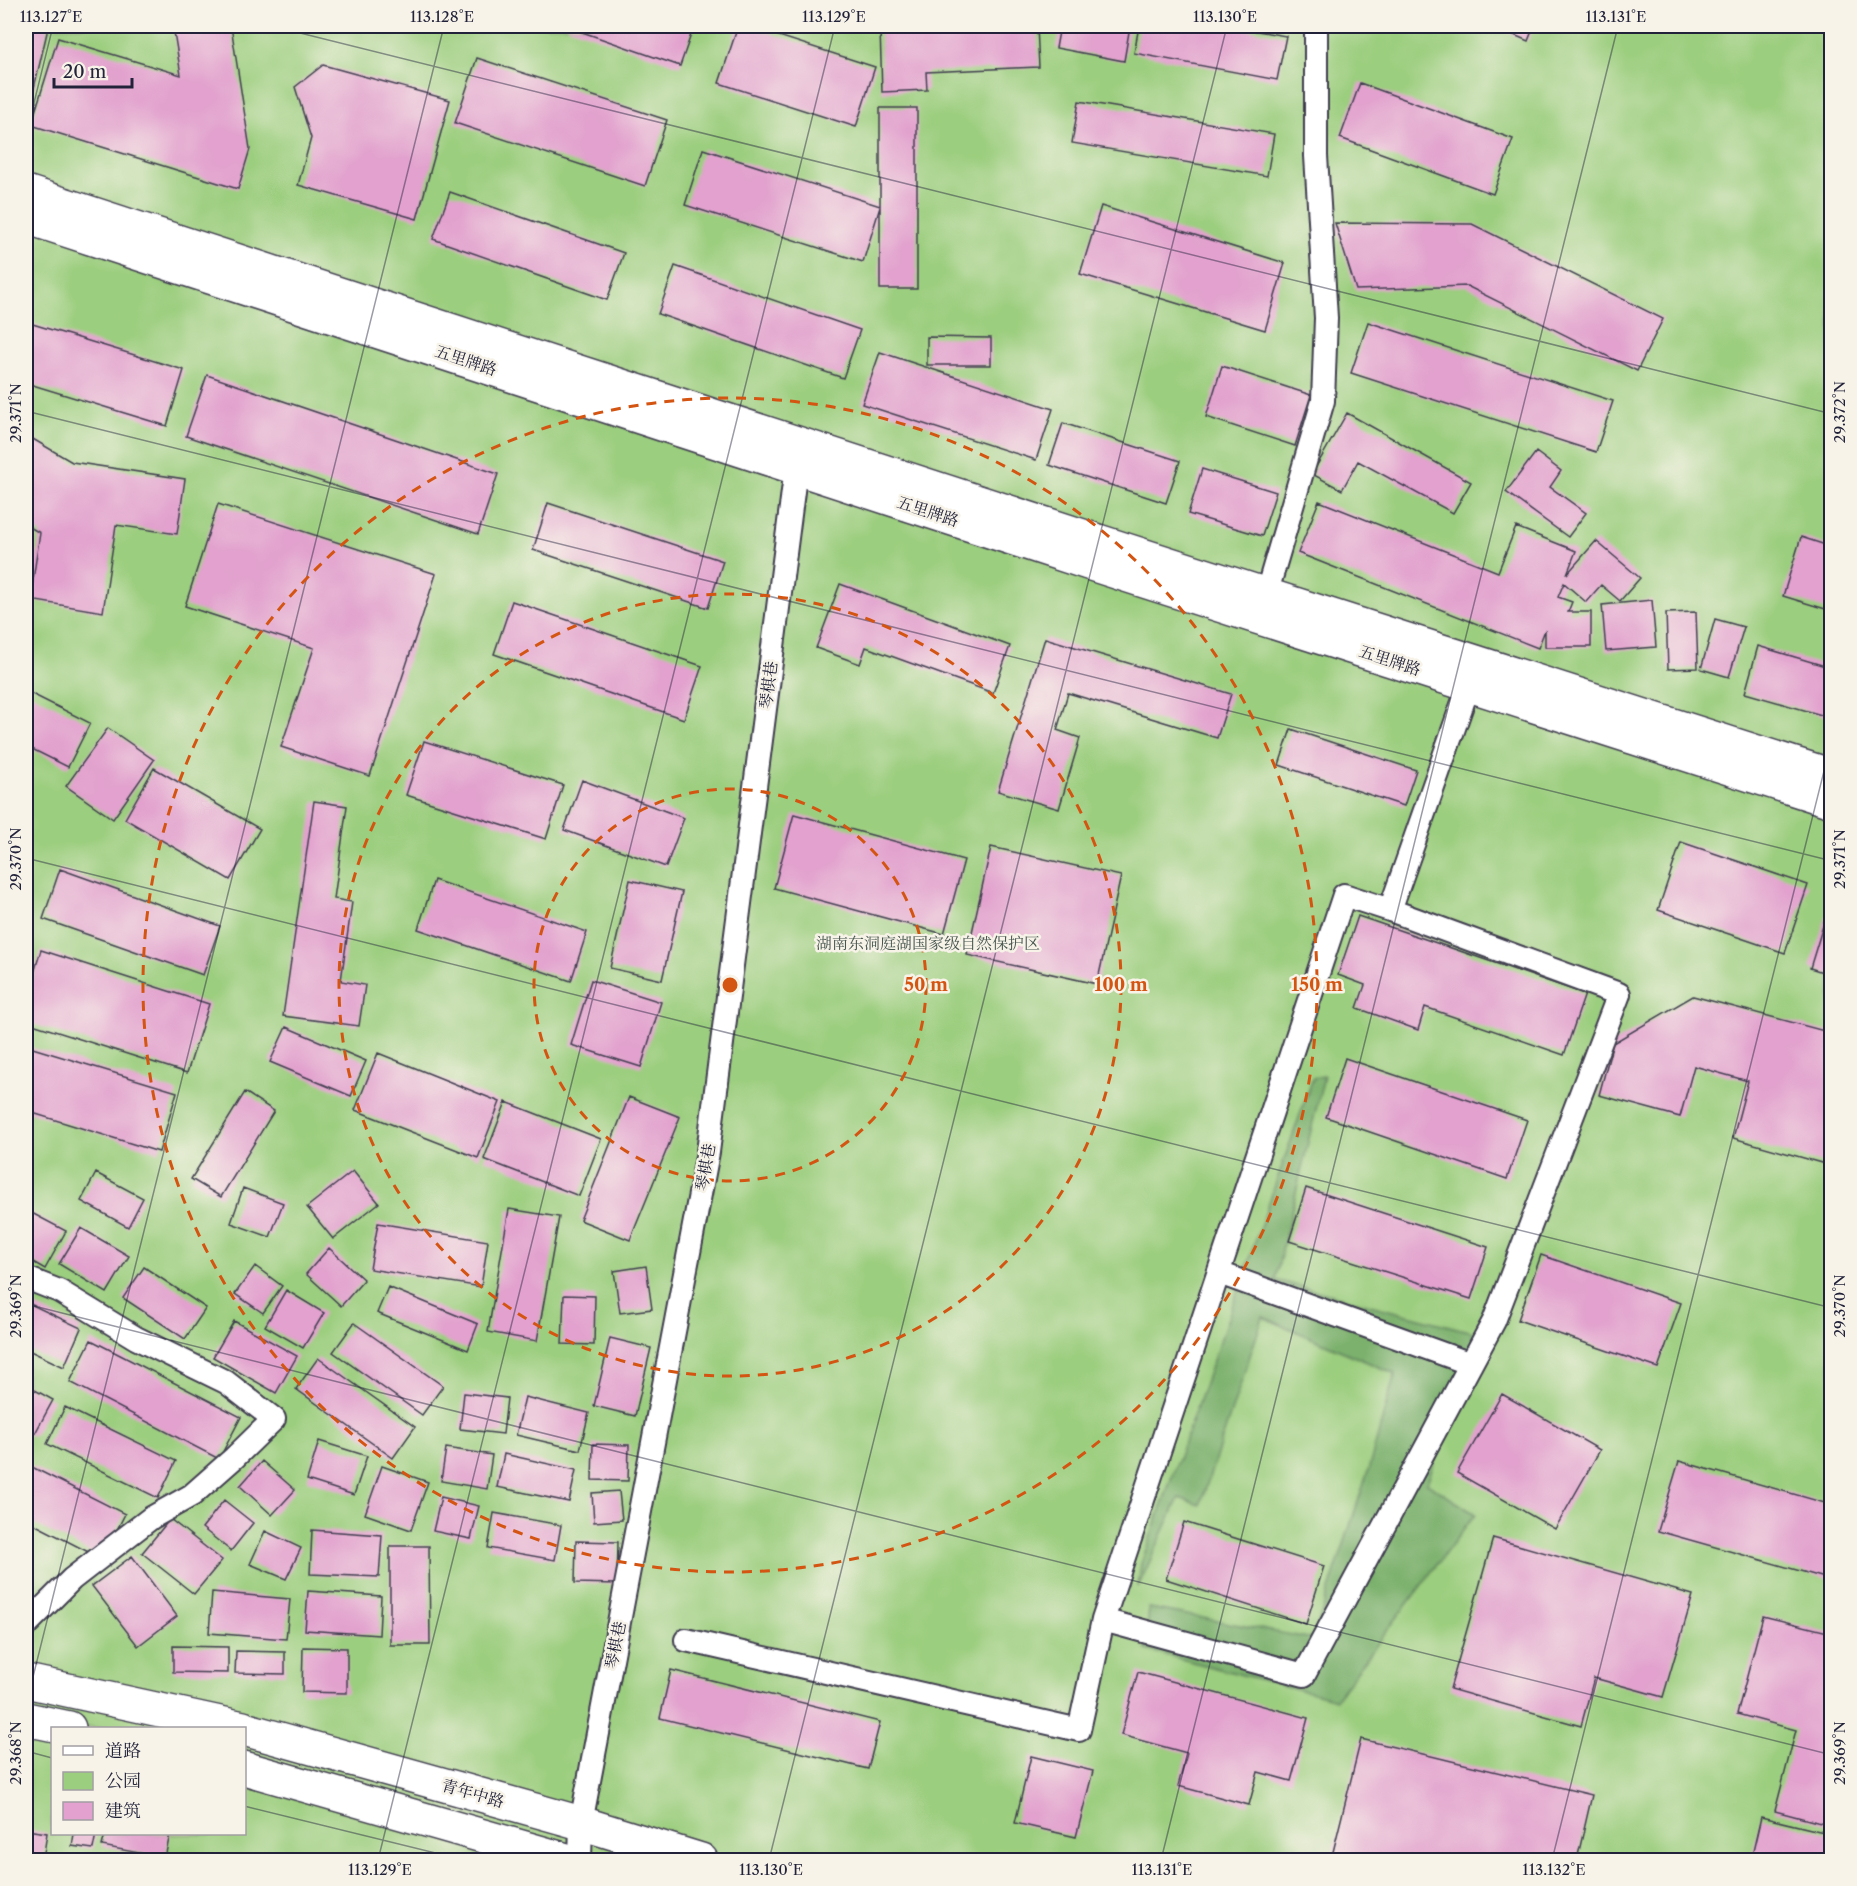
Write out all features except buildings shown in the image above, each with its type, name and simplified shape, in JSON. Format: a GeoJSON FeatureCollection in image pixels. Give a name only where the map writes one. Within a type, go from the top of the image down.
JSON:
{"type":"FeatureCollection","features":[{"type":"Feature","properties":{"kind":"main road","name":"五里牌路"},"geometry":{"type":"LineString","coordinates":[[26,192],[1266,595],[1832,776]]}},
{"type":"Feature","properties":{"kind":"main road","name":"五里牌路"},"geometry":{"type":"LineString","coordinates":[[26,217],[796,468],[1832,801]]}},
{"type":"Feature","properties":{"kind":"main road","name":"青年中路"},"geometry":{"type":"LineString","coordinates":[[26,1681],[235,1727]]}},
{"type":"Feature","properties":{"kind":"main road"},"geometry":{"type":"LineString","coordinates":[[26,1719],[64,1727]]}},
{"type":"Feature","properties":{"kind":"main road","name":"青年中路"},"geometry":{"type":"LineString","coordinates":[[246,1730],[581,1823],[701,1860]]}},
{"type":"Feature","properties":{"kind":"main road"},"geometry":{"type":"LineString","coordinates":[[246,1769],[567,1860]]}},
{"type":"Feature","properties":{"kind":"street"},"geometry":{"type":"LineString","coordinates":[[1266,595],[1323,401],[1326,318],[1316,156],[1316,26]]}},
{"type":"Feature","properties":{"kind":"street","name":"琴棋巷"},"geometry":{"type":"LineString","coordinates":[[580,1860],[581,1823],[708,1152],[796,468]]}},
{"type":"Feature","properties":{"kind":"street"},"geometry":{"type":"LineString","coordinates":[[1390,910],[1468,685]]}},
{"type":"Feature","properties":{"kind":"street"},"geometry":{"type":"LineString","coordinates":[[686,1640],[1079,1730],[1103,1620],[1344,896],[1390,910],[1619,994],[1494,1321],[1304,1675],[1103,1620]]}},
{"type":"Feature","properties":{"kind":"street"},"geometry":{"type":"LineString","coordinates":[[1219,1273],[1471,1364]]}},
{"type":"Feature","properties":{"kind":"street"},"geometry":{"type":"LineString","coordinates":[[26,1278],[58,1291],[136,1338],[226,1382],[274,1419],[192,1495],[151,1518],[81,1573],[26,1625]]}},
{"type":"Feature","properties":{"kind":"green space","name":"湖南东洞庭湖国家级自然保护区"},"geometry":{"type":"Polygon","coordinates":[[[26,26],[1831,26],[1831,1860],[26,1860],[26,26]]]}},
{"type":"Feature","properties":{"kind":"green space"},"geometry":{"type":"Polygon","coordinates":[[[1324,1076],[1275,1280],[1480,1334],[1427,1483],[1475,1514],[1336,1699],[1146,1650],[1149,1608],[1313,1639],[1368,1471],[1395,1374],[1263,1317],[1200,1505],[1179,1498],[1138,1587],[1141,1564],[1313,1078],[1324,1076]]]}}]}
